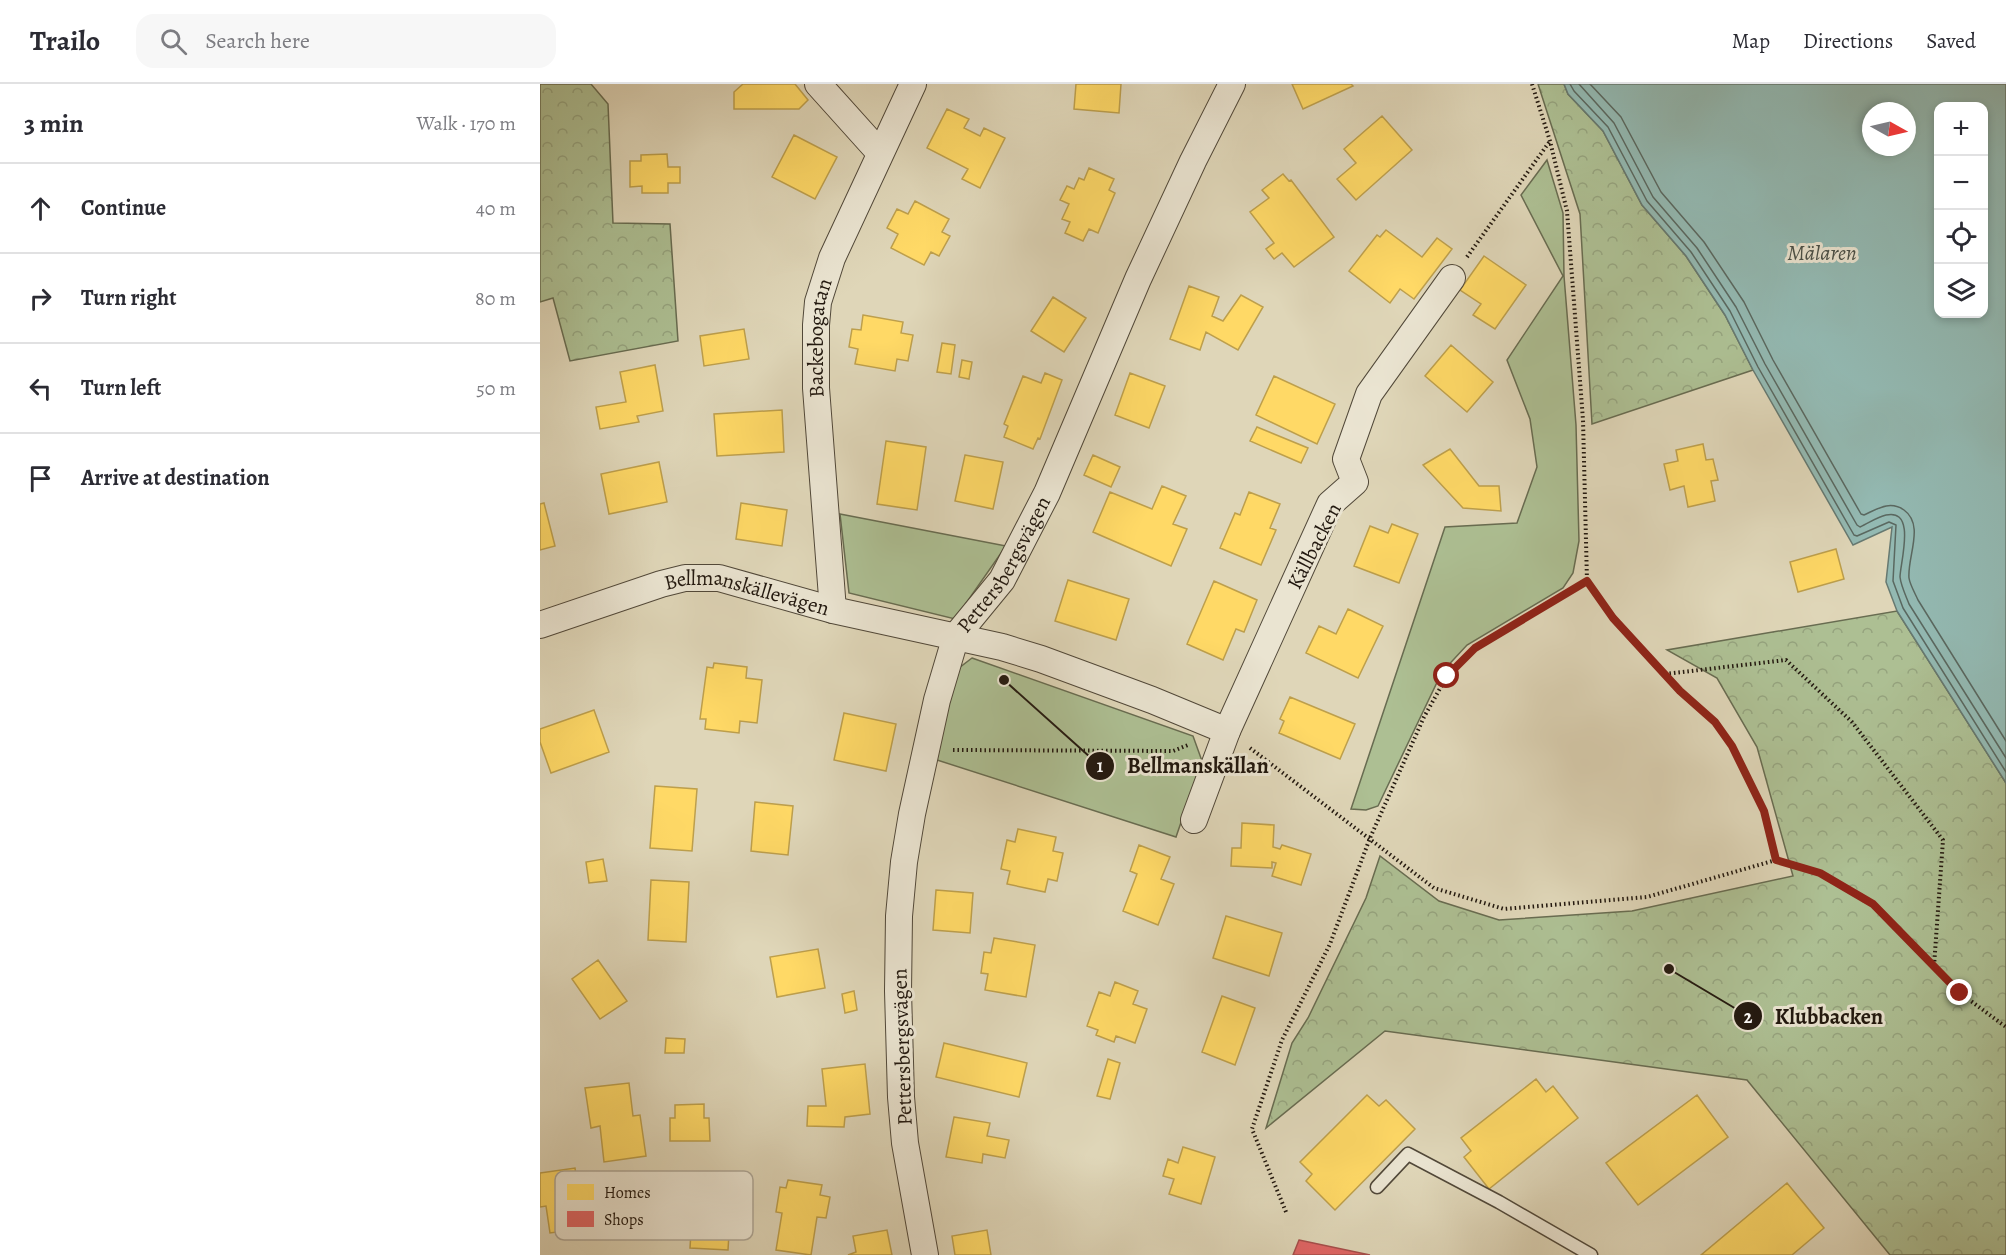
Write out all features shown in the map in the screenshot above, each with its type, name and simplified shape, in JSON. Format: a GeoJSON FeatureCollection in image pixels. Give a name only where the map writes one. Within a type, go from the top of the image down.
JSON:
{"type":"FeatureCollection","features":[{"type":"Feature","properties":{"kind":"street"},"geometry":{"type":"LineString","coordinates":[[818,84],[880,153]]}},
{"type":"Feature","properties":{"kind":"street","name":"Backebogatan"},"geometry":{"type":"LineString","coordinates":[[833,610],[816,388],[818,302],[832,258],[913,84]]}},
{"type":"Feature","properties":{"kind":"street","name":"Pettersbergsvägen"},"geometry":{"type":"LineString","coordinates":[[925,1255],[904,1132],[899,1064],[899,916],[904,862],[937,700],[956,636],[1002,580],[1047,493],[1138,279],[1193,160],[1232,84]]}},
{"type":"Feature","properties":{"kind":"street","name":"Källbacken"},"geometry":{"type":"LineString","coordinates":[[1194,819],[1227,731],[1330,504],[1355,482],[1346,459],[1369,394],[1452,278]]}},
{"type":"Feature","properties":{"kind":"street","name":"Bellmanskällevägen"},"geometry":{"type":"LineString","coordinates":[[540,625],[633,592],[685,578],[719,578],[833,610],[956,636]]}},
{"type":"Feature","properties":{"kind":"street"},"geometry":{"type":"LineString","coordinates":[[956,636],[1041,659],[1152,700],[1227,731]]}},
{"type":"Feature","properties":{"kind":"lane"},"geometry":{"type":"LineString","coordinates":[[1377,1187],[1408,1154],[1499,1202],[1591,1255]]}},
{"type":"Feature","properties":{"kind":"path"},"geometry":{"type":"LineString","coordinates":[[1532,84],[1550,141],[1567,211],[1583,420],[1587,581],[1613,618],[1664,674],[1715,722],[1732,746],[1764,811],[1776,860]]}},
{"type":"Feature","properties":{"kind":"path"},"geometry":{"type":"LineString","coordinates":[[1452,278],[1550,141]]}},
{"type":"Feature","properties":{"kind":"path"},"geometry":{"type":"LineString","coordinates":[[1286,1212],[1252,1129],[1282,1040],[1330,945],[1370,838],[1424,717],[1447,676],[1475,648],[1587,581]]}},
{"type":"Feature","properties":{"kind":"path"},"geometry":{"type":"LineString","coordinates":[[1664,674],[1786,660],[1852,722],[1943,840],[1934,966]]}},
{"type":"Feature","properties":{"kind":"path"},"geometry":{"type":"LineString","coordinates":[[926,750],[1173,751],[1227,731],[1434,888],[1504,909],[1647,897],[1776,860],[1820,873],[1873,904],[1960,993],[2006,1027]]}},
{"type":"Feature","properties":{"kind":"green space"},"geometry":{"type":"Polygon","coordinates":[[[540,84],[591,84],[608,104],[613,223],[670,224],[678,341],[570,361],[553,298],[540,302],[540,84]]]}},
{"type":"Feature","properties":{"kind":"green space"},"geometry":{"type":"Polygon","coordinates":[[[1538,84],[1564,84],[1568,94],[1603,131],[1642,205],[1686,256],[1725,315],[1753,370],[1592,424],[1580,214],[1538,84]]]}},
{"type":"Feature","properties":{"kind":"green space"},"geometry":{"type":"Polygon","coordinates":[[[1547,160],[1563,213],[1564,276],[1576,425],[1579,541],[1573,573],[1563,588],[1467,645],[1442,672],[1378,806],[1366,810],[1351,809],[1445,527],[1517,523],[1537,467],[1530,419],[1507,360],[1563,276],[1521,195],[1547,160]]]}},
{"type":"Feature","properties":{"kind":"green space"},"geometry":{"type":"Polygon","coordinates":[[[840,514],[1006,546],[955,619],[849,593],[840,514]]]}},
{"type":"Feature","properties":{"kind":"green space"},"geometry":{"type":"Polygon","coordinates":[[[1897,611],[2006,783],[2006,1255],[1890,1255],[1747,1080],[1385,1031],[1266,1128],[1292,1043],[1308,1018],[1366,898],[1380,856],[1439,901],[1499,920],[1632,911],[1793,876],[1757,747],[1717,678],[1667,650],[1897,611]]]}},
{"type":"Feature","properties":{"kind":"green space"},"geometry":{"type":"Polygon","coordinates":[[[972,658],[1193,736],[1202,761],[1176,837],[934,759],[959,668],[972,658]]]}},
{"type":"Feature","properties":{"kind":"water","name":"Mälaren"},"geometry":{"type":"Polygon","coordinates":[[[1564,84],[2006,84],[2006,783],[1897,611],[1886,582],[1892,527],[1853,545],[1753,370],[1725,315],[1686,256],[1642,205],[1603,131],[1568,94],[1564,84]]]}},
{"type":"Feature","properties":{"kind":"building: Homes"},"geometry":{"type":"Polygon","coordinates":[[[743,84],[795,84],[808,100],[799,109],[734,109],[734,92],[743,84]]]}},
{"type":"Feature","properties":{"kind":"building: Homes"},"geometry":{"type":"Polygon","coordinates":[[[1076,84],[1121,84],[1119,113],[1074,109],[1076,84]]]}},
{"type":"Feature","properties":{"kind":"building: Homes"},"geometry":{"type":"Polygon","coordinates":[[[1292,84],[1351,84],[1353,86],[1303,109],[1292,84]]]}},
{"type":"Feature","properties":{"kind":"building: Homes"},"geometry":{"type":"Polygon","coordinates":[[[947,109],[969,119],[964,128],[980,136],[984,128],[1005,138],[980,188],[962,179],[968,169],[927,148],[947,109]]]}},
{"type":"Feature","properties":{"kind":"building: Homes"},"geometry":{"type":"Polygon","coordinates":[[[1382,116],[1412,150],[1356,200],[1337,179],[1356,163],[1344,149],[1382,116]]]}},
{"type":"Feature","properties":{"kind":"building: Homes"},"geometry":{"type":"Polygon","coordinates":[[[794,135],[837,157],[815,199],[772,177],[794,135]]]}},
{"type":"Feature","properties":{"kind":"building: Homes"},"geometry":{"type":"Polygon","coordinates":[[[667,154],[668,167],[680,167],[680,183],[668,183],[668,193],[642,193],[642,186],[630,187],[630,161],[641,161],[641,155],[667,154]]]}},
{"type":"Feature","properties":{"kind":"building: Homes"},"geometry":{"type":"Polygon","coordinates":[[[1089,168],[1114,179],[1109,190],[1115,193],[1098,233],[1089,229],[1083,241],[1065,233],[1070,222],[1062,219],[1069,204],[1060,200],[1067,186],[1074,189],[1079,178],[1084,180],[1089,168]]]}},
{"type":"Feature","properties":{"kind":"building: Homes"},"geometry":{"type":"Polygon","coordinates":[[[1283,174],[1289,181],[1291,180],[1334,237],[1294,267],[1282,253],[1274,259],[1266,249],[1274,243],[1250,212],[1269,198],[1262,190],[1283,174]]]}},
{"type":"Feature","properties":{"kind":"building: Homes"},"geometry":{"type":"Polygon","coordinates":[[[915,201],[949,219],[942,232],[950,236],[939,256],[931,252],[924,265],[891,248],[898,234],[887,228],[897,209],[908,214],[915,201]]]}},
{"type":"Feature","properties":{"kind":"building: Homes"},"geometry":{"type":"Polygon","coordinates":[[[1386,230],[1422,257],[1437,238],[1452,249],[1414,299],[1400,289],[1390,303],[1349,271],[1377,235],[1380,237],[1386,230]]]}},
{"type":"Feature","properties":{"kind":"building: Homes"},"geometry":{"type":"Polygon","coordinates":[[[1484,256],[1526,285],[1495,329],[1473,315],[1481,304],[1460,290],[1484,256]]]}},
{"type":"Feature","properties":{"kind":"building: Homes"},"geometry":{"type":"Polygon","coordinates":[[[1189,286],[1219,297],[1212,316],[1223,321],[1241,295],[1263,307],[1238,350],[1206,332],[1200,350],[1170,339],[1189,286]]]}},
{"type":"Feature","properties":{"kind":"building: Homes"},"geometry":{"type":"Polygon","coordinates":[[[1053,297],[1086,318],[1064,352],[1031,331],[1053,297]]]}},
{"type":"Feature","properties":{"kind":"building: Homes"},"geometry":{"type":"Polygon","coordinates":[[[863,315],[903,322],[901,333],[913,335],[908,361],[897,359],[895,371],[855,364],[858,349],[849,347],[852,329],[861,330],[863,315]]]}},
{"type":"Feature","properties":{"kind":"building: Homes"},"geometry":{"type":"Polygon","coordinates":[[[744,329],[749,359],[704,366],[700,336],[744,329]]]}},
{"type":"Feature","properties":{"kind":"building: Homes"},"geometry":{"type":"Polygon","coordinates":[[[942,343],[955,345],[951,374],[937,372],[942,343]]]}},
{"type":"Feature","properties":{"kind":"building: Homes"},"geometry":{"type":"Polygon","coordinates":[[[1451,345],[1493,382],[1467,412],[1425,376],[1451,345]]]}},
{"type":"Feature","properties":{"kind":"building: Homes"},"geometry":{"type":"Polygon","coordinates":[[[962,360],[972,362],[969,379],[959,377],[962,360]]]}},
{"type":"Feature","properties":{"kind":"building: Homes"},"geometry":{"type":"Polygon","coordinates":[[[655,365],[663,411],[637,416],[639,422],[600,429],[596,407],[626,402],[620,372],[655,365]]]}},
{"type":"Feature","properties":{"kind":"building: Homes"},"geometry":{"type":"Polygon","coordinates":[[[1045,373],[1062,380],[1040,439],[1038,438],[1033,449],[1004,437],[1008,426],[1004,424],[1023,376],[1041,383],[1045,373]]]}},
{"type":"Feature","properties":{"kind":"building: Homes"},"geometry":{"type":"Polygon","coordinates":[[[1130,373],[1165,386],[1149,428],[1115,415],[1130,373]]]}},
{"type":"Feature","properties":{"kind":"building: Homes"},"geometry":{"type":"Polygon","coordinates":[[[1274,376],[1335,404],[1317,444],[1256,415],[1274,376]]]}},
{"type":"Feature","properties":{"kind":"building: Homes"},"geometry":{"type":"Polygon","coordinates":[[[782,410],[784,452],[717,456],[714,414],[782,410]]]}},
{"type":"Feature","properties":{"kind":"building: Homes"},"geometry":{"type":"Polygon","coordinates":[[[1257,427],[1308,448],[1301,463],[1250,441],[1257,427]]]}},
{"type":"Feature","properties":{"kind":"building: Homes"},"geometry":{"type":"Polygon","coordinates":[[[886,441],[926,447],[917,510],[877,504],[886,441]]]}},
{"type":"Feature","properties":{"kind":"building: Homes"},"geometry":{"type":"Polygon","coordinates":[[[1703,444],[1706,460],[1713,459],[1718,480],[1711,481],[1715,501],[1688,507],[1684,486],[1670,490],[1664,464],[1678,461],[1676,450],[1703,444]]]}},
{"type":"Feature","properties":{"kind":"building: Homes"},"geometry":{"type":"Polygon","coordinates":[[[1450,449],[1479,486],[1499,486],[1501,511],[1463,508],[1423,465],[1450,449]]]}},
{"type":"Feature","properties":{"kind":"building: Homes"},"geometry":{"type":"Polygon","coordinates":[[[965,455],[1003,462],[993,509],[955,501],[965,455]]]}},
{"type":"Feature","properties":{"kind":"building: Homes"},"geometry":{"type":"Polygon","coordinates":[[[1093,455],[1120,467],[1111,487],[1084,475],[1093,455]]]}},
{"type":"Feature","properties":{"kind":"building: Homes"},"geometry":{"type":"Polygon","coordinates":[[[659,462],[667,502],[609,514],[601,474],[659,462]]]}},
{"type":"Feature","properties":{"kind":"building: Homes"},"geometry":{"type":"Polygon","coordinates":[[[1162,486],[1186,496],[1173,524],[1187,529],[1171,566],[1093,532],[1110,492],[1152,509],[1162,486]]]}},
{"type":"Feature","properties":{"kind":"building: Homes"},"geometry":{"type":"Polygon","coordinates":[[[1249,492],[1280,504],[1270,528],[1276,530],[1261,565],[1220,548],[1235,513],[1240,515],[1249,492]]]}},
{"type":"Feature","properties":{"kind":"building: Homes"},"geometry":{"type":"Polygon","coordinates":[[[544,503],[555,546],[540,550],[540,504],[544,503]]]}},
{"type":"Feature","properties":{"kind":"building: Homes"},"geometry":{"type":"Polygon","coordinates":[[[741,503],[787,510],[782,546],[736,539],[741,503]]]}},
{"type":"Feature","properties":{"kind":"building: Homes"},"geometry":{"type":"Polygon","coordinates":[[[1392,524],[1418,534],[1399,583],[1354,566],[1370,526],[1388,533],[1392,524]]]}},
{"type":"Feature","properties":{"kind":"building: Homes"},"geometry":{"type":"Polygon","coordinates":[[[1836,549],[1844,579],[1798,592],[1790,562],[1836,549]]]}},
{"type":"Feature","properties":{"kind":"building: Homes"},"geometry":{"type":"Polygon","coordinates":[[[1068,580],[1129,599],[1116,640],[1055,621],[1068,580]]]}},
{"type":"Feature","properties":{"kind":"building: Homes"},"geometry":{"type":"Polygon","coordinates":[[[1214,581],[1257,600],[1244,632],[1236,629],[1223,660],[1187,644],[1214,581]]]}},
{"type":"Feature","properties":{"kind":"building: Homes"},"geometry":{"type":"Polygon","coordinates":[[[1348,609],[1383,626],[1358,678],[1306,653],[1319,626],[1336,634],[1348,609]]]}},
{"type":"Feature","properties":{"kind":"building: Homes"},"geometry":{"type":"Polygon","coordinates":[[[714,663],[747,667],[746,678],[762,680],[757,723],[740,721],[739,733],[705,729],[706,719],[700,719],[707,667],[713,668],[714,663]]]}},
{"type":"Feature","properties":{"kind":"building: Homes"},"geometry":{"type":"Polygon","coordinates":[[[1290,697],[1355,724],[1340,759],[1279,733],[1284,721],[1280,719],[1290,697]]]}},
{"type":"Feature","properties":{"kind":"building: Homes"},"geometry":{"type":"Polygon","coordinates":[[[594,710],[609,752],[551,773],[540,742],[540,729],[594,710]]]}},
{"type":"Feature","properties":{"kind":"building: Homes"},"geometry":{"type":"Polygon","coordinates":[[[844,713],[896,724],[886,771],[834,760],[844,713]]]}},
{"type":"Feature","properties":{"kind":"building: Homes"},"geometry":{"type":"Polygon","coordinates":[[[655,786],[697,789],[692,851],[650,848],[655,786]]]}},
{"type":"Feature","properties":{"kind":"building: Homes"},"geometry":{"type":"Polygon","coordinates":[[[755,802],[793,806],[788,855],[751,851],[755,802]]]}},
{"type":"Feature","properties":{"kind":"building: Homes"},"geometry":{"type":"Polygon","coordinates":[[[1242,823],[1274,825],[1273,847],[1280,849],[1282,845],[1311,854],[1301,885],[1272,876],[1276,863],[1272,862],[1272,868],[1231,866],[1232,848],[1241,848],[1242,823]]]}},
{"type":"Feature","properties":{"kind":"building: Homes"},"geometry":{"type":"Polygon","coordinates":[[[1018,829],[1056,837],[1053,851],[1063,853],[1057,881],[1048,879],[1045,892],[1007,884],[1010,871],[1001,869],[1007,840],[1015,842],[1018,829]]]}},
{"type":"Feature","properties":{"kind":"building: Homes"},"geometry":{"type":"Polygon","coordinates":[[[1139,845],[1170,857],[1161,879],[1174,884],[1158,925],[1123,911],[1137,874],[1130,871],[1139,845]]]}},
{"type":"Feature","properties":{"kind":"building: Homes"},"geometry":{"type":"Polygon","coordinates":[[[603,859],[607,881],[589,883],[586,862],[603,859]]]}},
{"type":"Feature","properties":{"kind":"building: Homes"},"geometry":{"type":"Polygon","coordinates":[[[651,880],[689,882],[686,942],[648,940],[651,880]]]}},
{"type":"Feature","properties":{"kind":"building: Homes"},"geometry":{"type":"Polygon","coordinates":[[[936,890],[973,893],[970,933],[933,930],[936,890]]]}},
{"type":"Feature","properties":{"kind":"building: Homes"},"geometry":{"type":"Polygon","coordinates":[[[1226,916],[1282,933],[1269,976],[1213,958],[1226,916]]]}},
{"type":"Feature","properties":{"kind":"building: Homes"},"geometry":{"type":"Polygon","coordinates":[[[994,938],[1035,945],[1026,997],[985,990],[988,974],[981,973],[984,952],[991,953],[994,938]]]}},
{"type":"Feature","properties":{"kind":"building: Homes"},"geometry":{"type":"Polygon","coordinates":[[[818,949],[825,988],[777,997],[770,957],[818,949]]]}},
{"type":"Feature","properties":{"kind":"building: Homes"},"geometry":{"type":"Polygon","coordinates":[[[598,960],[627,1001],[600,1019],[572,979],[598,960]]]}},
{"type":"Feature","properties":{"kind":"building: Homes"},"geometry":{"type":"Polygon","coordinates":[[[1115,982],[1138,991],[1133,1004],[1147,1009],[1135,1043],[1116,1036],[1114,1042],[1096,1035],[1098,1030],[1087,1026],[1099,992],[1110,996],[1115,982]]]}},
{"type":"Feature","properties":{"kind":"building: Homes"},"geometry":{"type":"Polygon","coordinates":[[[854,991],[857,1010],[845,1013],[842,994],[854,991]]]}},
{"type":"Feature","properties":{"kind":"building: Homes"},"geometry":{"type":"Polygon","coordinates":[[[1222,996],[1255,1008],[1235,1065],[1202,1052],[1222,996]]]}},
{"type":"Feature","properties":{"kind":"building: Homes"},"geometry":{"type":"Polygon","coordinates":[[[666,1038],[685,1039],[684,1053],[665,1053],[666,1038]]]}},
{"type":"Feature","properties":{"kind":"building: Homes"},"geometry":{"type":"Polygon","coordinates":[[[944,1043],[1027,1063],[1019,1097],[936,1077],[944,1043]]]}},
{"type":"Feature","properties":{"kind":"building: Homes"},"geometry":{"type":"Polygon","coordinates":[[[1108,1059],[1120,1063],[1110,1099],[1097,1096],[1108,1059]]]}},
{"type":"Feature","properties":{"kind":"building: Homes"},"geometry":{"type":"Polygon","coordinates":[[[865,1064],[870,1114],[845,1117],[844,1127],[807,1126],[808,1106],[826,1106],[822,1069],[865,1064]]]}},
{"type":"Feature","properties":{"kind":"building: Homes"},"geometry":{"type":"Polygon","coordinates":[[[1536,1079],[1546,1092],[1553,1086],[1578,1118],[1489,1189],[1464,1157],[1471,1151],[1461,1138],[1536,1079]]]}},
{"type":"Feature","properties":{"kind":"building: Homes"},"geometry":{"type":"Polygon","coordinates":[[[629,1083],[633,1116],[640,1115],[646,1156],[604,1162],[600,1126],[591,1128],[585,1088],[629,1083]]]}},
{"type":"Feature","properties":{"kind":"building: Homes"},"geometry":{"type":"Polygon","coordinates":[[[1367,1095],[1379,1106],[1386,1100],[1415,1129],[1335,1210],[1306,1181],[1312,1174],[1300,1162],[1367,1095]]]}},
{"type":"Feature","properties":{"kind":"building: Homes"},"geometry":{"type":"Polygon","coordinates":[[[1697,1095],[1728,1137],[1638,1205],[1606,1163],[1697,1095]]]}},
{"type":"Feature","properties":{"kind":"building: Homes"},"geometry":{"type":"Polygon","coordinates":[[[704,1104],[704,1118],[709,1118],[710,1141],[670,1141],[670,1118],[675,1118],[675,1105],[704,1104]]]}},
{"type":"Feature","properties":{"kind":"building: Homes"},"geometry":{"type":"Polygon","coordinates":[[[954,1117],[990,1123],[987,1136],[1009,1140],[1005,1158],[983,1154],[982,1163],[946,1157],[954,1117]]]}},
{"type":"Feature","properties":{"kind":"building: Homes"},"geometry":{"type":"Polygon","coordinates":[[[1183,1147],[1215,1157],[1201,1204],[1169,1194],[1174,1179],[1163,1176],[1168,1159],[1178,1163],[1183,1147]]]}},
{"type":"Feature","properties":{"kind":"building: Homes"},"geometry":{"type":"Polygon","coordinates":[[[575,1168],[575,1171],[555,1171],[555,1232],[550,1233],[546,1206],[540,1207],[540,1173],[575,1168]]]}},
{"type":"Feature","properties":{"kind":"building: Homes"},"geometry":{"type":"Polygon","coordinates":[[[788,1180],[822,1185],[820,1195],[830,1197],[826,1218],[817,1217],[811,1255],[776,1250],[782,1213],[776,1212],[780,1187],[786,1188],[788,1180]]]}},
{"type":"Feature","properties":{"kind":"building: Homes"},"geometry":{"type":"Polygon","coordinates":[[[1787,1183],[1824,1228],[1792,1255],[1701,1255],[1787,1183]]]}},
{"type":"Feature","properties":{"kind":"building: Homes"},"geometry":{"type":"Polygon","coordinates":[[[887,1230],[892,1255],[848,1255],[856,1252],[853,1236],[887,1230]]]}},
{"type":"Feature","properties":{"kind":"building: Homes"},"geometry":{"type":"Polygon","coordinates":[[[987,1230],[991,1255],[955,1255],[952,1236],[987,1230]]]}},
{"type":"Feature","properties":{"kind":"building: Homes"},"geometry":{"type":"Polygon","coordinates":[[[690,1240],[729,1240],[728,1250],[690,1248],[690,1240]]]}},
{"type":"Feature","properties":{"kind":"building: Shops"},"geometry":{"type":"Polygon","coordinates":[[[1299,1240],[1370,1255],[1293,1255],[1299,1240]]]}},
{"type":"Feature","properties":{"kind":"place","name":"Bellmanskällan"},"geometry":{"type":"Point","coordinates":[1004,680]}},
{"type":"Feature","properties":{"kind":"place","name":"Klubbacken"},"geometry":{"type":"Point","coordinates":[1669,969]}},
{"type":"Feature","properties":{"kind":"route"},"geometry":{"type":"LineString","coordinates":[[1447,676],[1475,648],[1587,581],[1613,618],[1680,691],[1715,722],[1732,746],[1764,811],[1776,860],[1820,873],[1873,904],[1960,993]]}}]}
